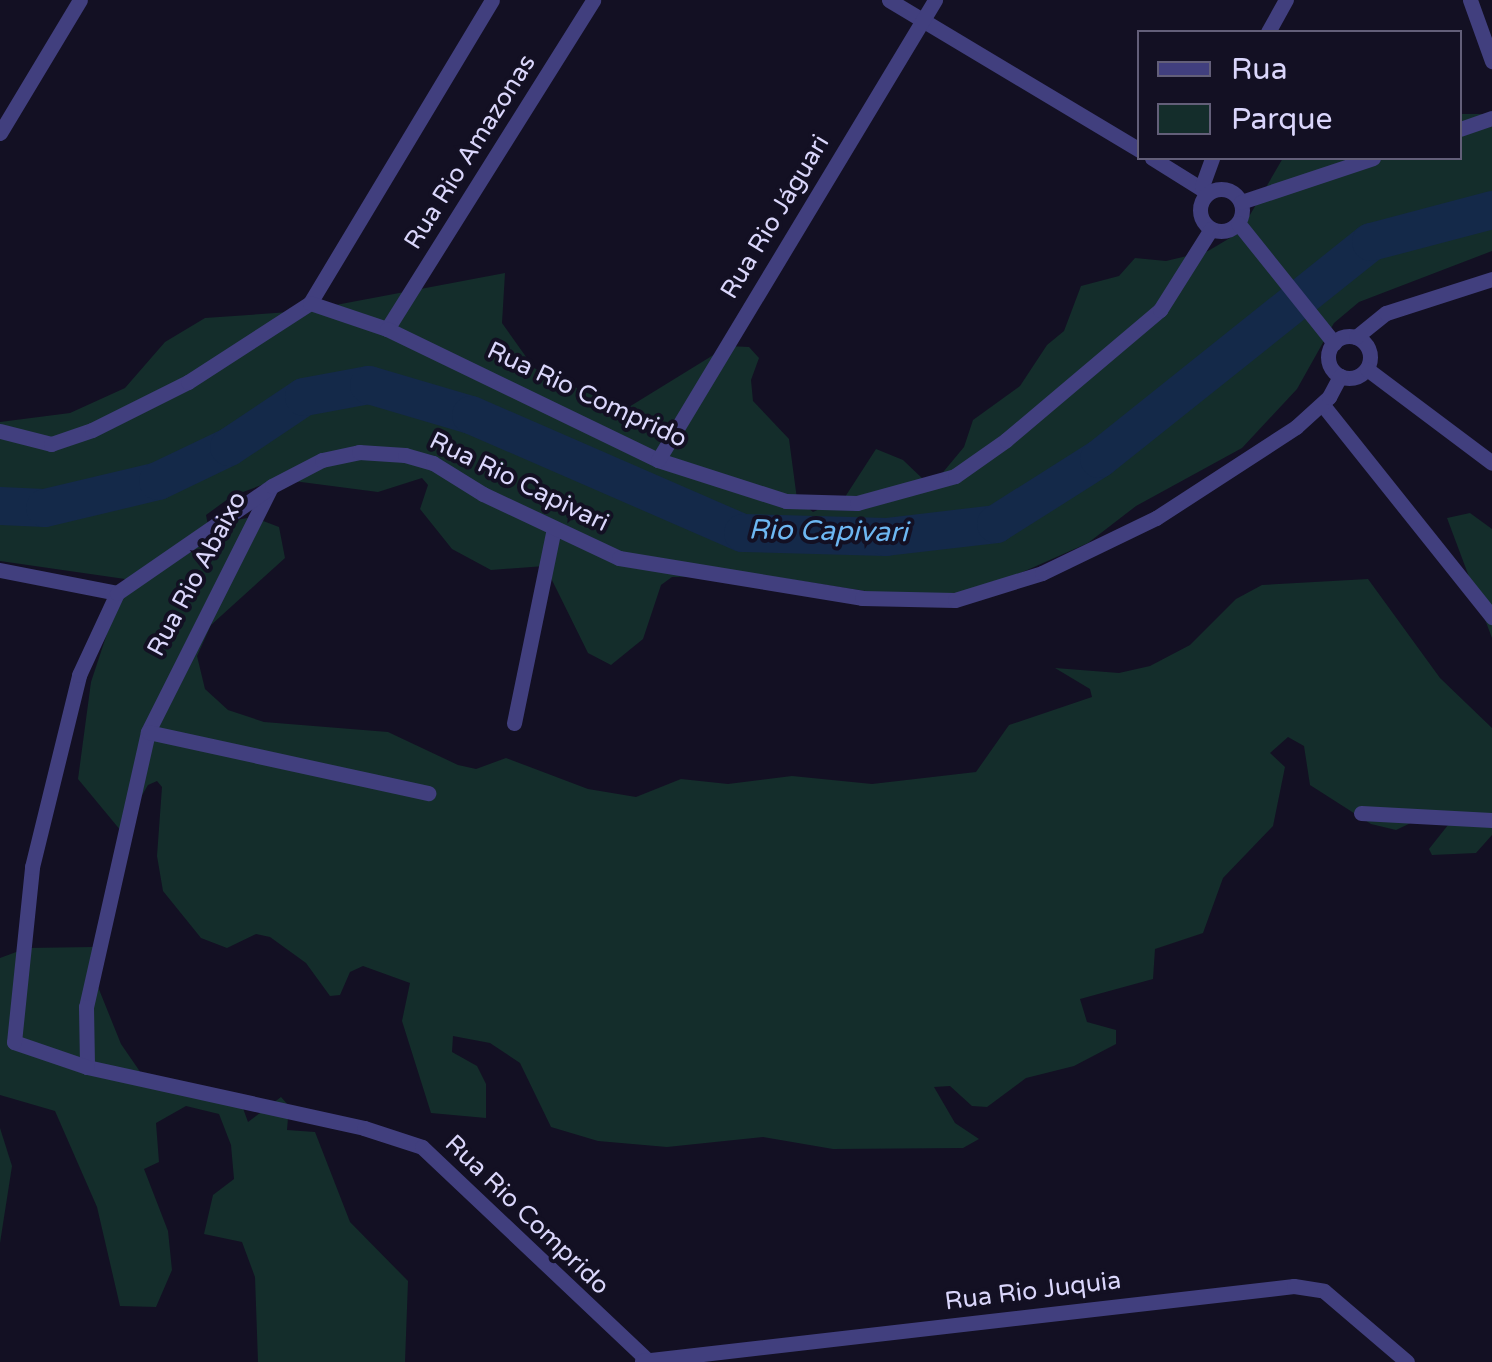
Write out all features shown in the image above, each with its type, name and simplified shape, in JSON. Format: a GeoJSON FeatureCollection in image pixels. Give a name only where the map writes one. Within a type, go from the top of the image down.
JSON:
{"type":"FeatureCollection","features":[{"type":"Feature","properties":{"kind":"street"},"geometry":{"type":"LineString","coordinates":[[0,134],[80,0]]}},
{"type":"Feature","properties":{"kind":"street"},"geometry":{"type":"LineString","coordinates":[[0,432],[51,444],[92,430],[188,382],[310,303],[492,0]]}},
{"type":"Feature","properties":{"kind":"street","name":"Rua Rio Amazonas"},"geometry":{"type":"LineString","coordinates":[[386,329],[593,0]]}},
{"type":"Feature","properties":{"kind":"street"},"geometry":{"type":"LineString","coordinates":[[889,0],[1137,148]]}},
{"type":"Feature","properties":{"kind":"street","name":"Rua Rio Jáguari"},"geometry":{"type":"LineString","coordinates":[[658,460],[934,0]]}},
{"type":"Feature","properties":{"kind":"street"},"geometry":{"type":"LineString","coordinates":[[1269,30],[1286,0]]}},
{"type":"Feature","properties":{"kind":"street"},"geometry":{"type":"LineString","coordinates":[[1470,0],[1492,61]]}},
{"type":"Feature","properties":{"kind":"street"},"geometry":{"type":"LineString","coordinates":[[1462,128],[1492,118]]}},
{"type":"Feature","properties":{"kind":"street"},"geometry":{"type":"LineString","coordinates":[[1155,160],[1205,190],[1227,189],[1241,202]]}},
{"type":"Feature","properties":{"kind":"street"},"geometry":{"type":"LineString","coordinates":[[1212,160],[1200,212],[1211,229],[1225,231],[1238,223]]}},
{"type":"Feature","properties":{"kind":"street"},"geometry":{"type":"LineString","coordinates":[[1241,202],[1366,160]]}},
{"type":"Feature","properties":{"kind":"street"},"geometry":{"type":"LineString","coordinates":[[1241,202],[1238,223],[1271,271],[1334,343]]}},
{"type":"Feature","properties":{"kind":"street","name":"Rua Rio Comprido"},"geometry":{"type":"LineString","coordinates":[[310,303],[386,329],[658,460],[786,502],[819,504],[896,496],[955,476],[1160,310],[1211,229]]}},
{"type":"Feature","properties":{"kind":"street"},"geometry":{"type":"LineString","coordinates":[[1334,343],[1356,337],[1386,314],[1492,280]]}},
{"type":"Feature","properties":{"kind":"street"},"geometry":{"type":"LineString","coordinates":[[1356,337],[1369,350],[1367,369]]}},
{"type":"Feature","properties":{"kind":"street"},"geometry":{"type":"LineString","coordinates":[[1334,343],[1328,357],[1340,376],[1367,369]]}},
{"type":"Feature","properties":{"kind":"street"},"geometry":{"type":"LineString","coordinates":[[1367,369],[1492,462]]}},
{"type":"Feature","properties":{"kind":"street","name":"Rua Rio Capivari"},"geometry":{"type":"LineString","coordinates":[[272,486],[322,460],[359,452],[405,456],[433,463],[554,528],[620,558],[862,598],[955,600],[1042,573],[1156,518],[1322,404],[1340,376]]}},
{"type":"Feature","properties":{"kind":"street"},"geometry":{"type":"LineString","coordinates":[[1322,404],[1492,617]]}},
{"type":"Feature","properties":{"kind":"street","name":"Rua Rio Abaixo"},"geometry":{"type":"LineString","coordinates":[[117,594],[272,486]]}},
{"type":"Feature","properties":{"kind":"street","name":"Rua Rio Abaixo"},"geometry":{"type":"LineString","coordinates":[[87,1066],[86,1007],[148,732],[272,486]]}},
{"type":"Feature","properties":{"kind":"street"},"geometry":{"type":"LineString","coordinates":[[514,722],[554,528]]}},
{"type":"Feature","properties":{"kind":"street"},"geometry":{"type":"LineString","coordinates":[[0,570],[117,594],[79,676],[62,735],[32,867],[14,1042],[87,1066]]}},
{"type":"Feature","properties":{"kind":"street"},"geometry":{"type":"LineString","coordinates":[[148,732],[428,793]]}},
{"type":"Feature","properties":{"kind":"street"},"geometry":{"type":"LineString","coordinates":[[1362,813],[1492,820]]}},
{"type":"Feature","properties":{"kind":"street","name":"Rua Rio Comprido"},"geometry":{"type":"LineString","coordinates":[[87,1066],[364,1128],[422,1147],[646,1362]]}},
{"type":"Feature","properties":{"kind":"street","name":"Rua Rio Juquia"},"geometry":{"type":"LineString","coordinates":[[646,1362],[1294,1286],[1324,1291],[1408,1362]]}},
{"type":"Feature","properties":{"kind":"green space"},"geometry":{"type":"Polygon","coordinates":[[[1462,114],[1492,114],[1492,251],[1359,302],[1334,323],[1297,389],[1242,448],[1136,506],[1088,543],[978,592],[904,597],[762,575],[672,577],[661,585],[643,639],[611,665],[588,653],[545,566],[491,570],[452,549],[420,509],[428,485],[422,478],[378,492],[278,479],[232,496],[206,515],[208,525],[253,517],[279,527],[285,558],[211,625],[197,656],[205,689],[228,710],[264,722],[388,732],[458,765],[476,769],[506,758],[588,789],[636,797],[681,779],[728,784],[792,776],[872,784],[976,772],[1009,725],[1092,697],[1090,689],[1055,668],[1119,673],[1150,666],[1190,645],[1236,599],[1262,585],[1368,579],[1440,678],[1492,728],[1492,835],[1476,853],[1432,855],[1429,849],[1448,825],[1415,821],[1396,830],[1371,824],[1310,785],[1304,746],[1288,737],[1270,753],[1285,767],[1273,826],[1223,878],[1203,933],[1155,949],[1153,979],[1080,999],[1087,1022],[1116,1030],[1116,1044],[1074,1066],[1026,1078],[987,1107],[972,1106],[950,1086],[934,1087],[955,1123],[979,1139],[963,1148],[833,1149],[763,1137],[667,1147],[598,1141],[551,1127],[520,1063],[490,1043],[453,1036],[452,1052],[477,1066],[486,1084],[486,1118],[431,1113],[402,1021],[410,983],[363,966],[350,972],[340,995],[330,996],[306,963],[270,937],[256,934],[227,948],[201,938],[163,891],[157,856],[162,787],[157,781],[148,785],[130,816],[126,837],[78,779],[91,682],[125,579],[0,561],[0,422],[70,413],[125,388],[165,342],[205,318],[304,311],[505,273],[502,323],[534,368],[624,410],[728,346],[749,347],[759,358],[751,380],[753,401],[789,439],[797,499],[813,512],[845,497],[876,449],[903,460],[924,480],[939,477],[964,447],[973,420],[1020,386],[1047,345],[1064,331],[1081,286],[1119,276],[1135,258],[1166,261],[1208,251],[1240,232],[1282,160],[1462,160],[1462,114]]]}},
{"type":"Feature","properties":{"kind":"green space"},"geometry":{"type":"Polygon","coordinates":[[[1470,513],[1492,529],[1492,638],[1447,518],[1470,513]]]}},
{"type":"Feature","properties":{"kind":"green space"},"geometry":{"type":"Polygon","coordinates":[[[93,947],[96,982],[121,1044],[143,1076],[240,1100],[248,1122],[281,1097],[289,1106],[287,1130],[315,1132],[350,1222],[408,1281],[405,1362],[258,1362],[255,1277],[242,1242],[204,1234],[213,1195],[234,1179],[231,1145],[219,1114],[186,1106],[156,1123],[159,1162],[144,1169],[168,1231],[172,1270],[156,1307],[120,1306],[97,1207],[55,1111],[0,1095],[0,958],[27,948],[93,947]]]}},
{"type":"Feature","properties":{"kind":"green space"},"geometry":{"type":"Polygon","coordinates":[[[0,1128],[12,1166],[0,1243],[0,1128]]]}},
{"type":"Feature","properties":{"kind":"waterway","name":"Rio Capivari"},"geometry":{"type":"LineString","coordinates":[[0,506],[45,508],[158,481],[229,447],[304,397],[369,385],[471,415],[743,533],[886,537],[996,524],[1099,459],[1371,242],[1492,210]]}}]}
